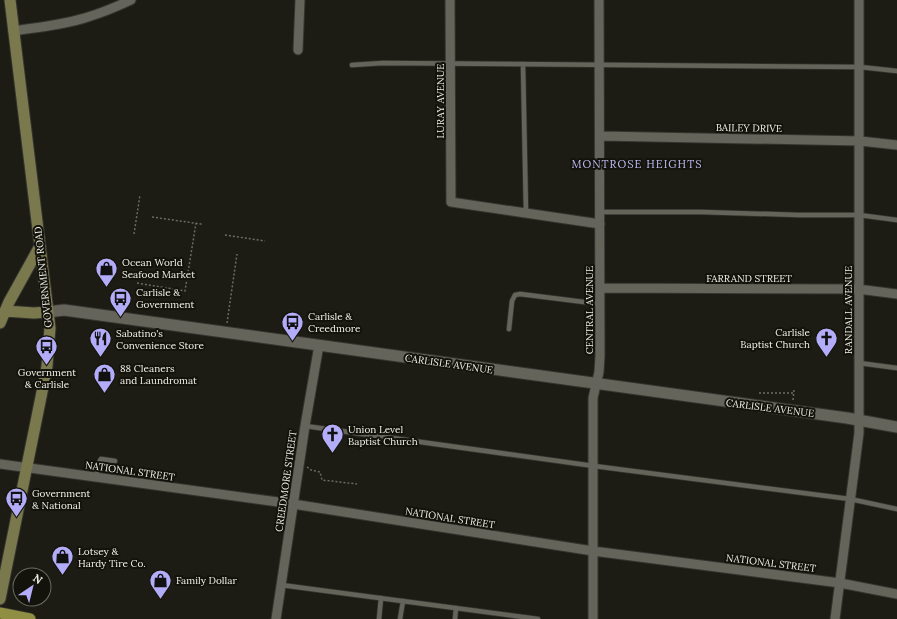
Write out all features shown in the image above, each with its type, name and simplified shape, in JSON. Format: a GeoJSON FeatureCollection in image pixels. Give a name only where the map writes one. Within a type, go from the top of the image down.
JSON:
{"type":"FeatureCollection","features":[{"type":"Feature","properties":{"kind":"main road","name":"GOVERNMENT ROAD"},"geometry":{"type":"LineString","coordinates":[[0,598],[47,366],[50,328],[10,0]]}},
{"type":"Feature","properties":{"kind":"main road"},"geometry":{"type":"LineString","coordinates":[[0,323],[3,311],[40,246]]}},
{"type":"Feature","properties":{"kind":"main road","name":"CARLISLE AVENUE"},"geometry":{"type":"LineString","coordinates":[[3,311],[34,313],[48,312]]}},
{"type":"Feature","properties":{"kind":"main road"},"geometry":{"type":"LineString","coordinates":[[0,613],[30,619]]}},
{"type":"Feature","properties":{"kind":"street"},"geometry":{"type":"LineString","coordinates":[[14,31],[44,27],[90,17],[131,0]]}},
{"type":"Feature","properties":{"kind":"street"},"geometry":{"type":"LineString","coordinates":[[298,50],[300,0]]}},
{"type":"Feature","properties":{"kind":"street","name":"LURAY AVENUE"},"geometry":{"type":"LineString","coordinates":[[450,0],[451,202],[526,213]]}},
{"type":"Feature","properties":{"kind":"street","name":"CENTRAL AVENUE"},"geometry":{"type":"LineString","coordinates":[[592,619],[594,466],[593,398],[599,372],[601,288],[599,0]]}},
{"type":"Feature","properties":{"kind":"street","name":"RANDALL AVENUE"},"geometry":{"type":"LineString","coordinates":[[835,619],[860,420],[858,289],[860,141],[859,0]]}},
{"type":"Feature","properties":{"kind":"street","name":"BAILEY DRIVE"},"geometry":{"type":"LineString","coordinates":[[600,136],[860,141],[897,145]]}},
{"type":"Feature","properties":{"kind":"street"},"geometry":{"type":"LineString","coordinates":[[526,213],[600,224]]}},
{"type":"Feature","properties":{"kind":"street","name":"FARRAND STREET"},"geometry":{"type":"LineString","coordinates":[[601,288],[858,289],[897,294]]}},
{"type":"Feature","properties":{"kind":"street","name":"CARLISLE AVENUE"},"geometry":{"type":"LineString","coordinates":[[48,312],[64,310],[860,420],[897,427]]}},
{"type":"Feature","properties":{"kind":"street","name":"CREEDMORE STREET"},"geometry":{"type":"LineString","coordinates":[[276,619],[305,426],[319,346]]}},
{"type":"Feature","properties":{"kind":"street","name":"NATIONAL STREET"},"geometry":{"type":"LineString","coordinates":[[0,464],[293,504],[592,551],[840,583],[897,594]]}},
{"type":"Feature","properties":{"kind":"lane"},"geometry":{"type":"LineString","coordinates":[[352,65],[383,63],[600,64],[860,67],[897,71]]}},
{"type":"Feature","properties":{"kind":"lane"},"geometry":{"type":"LineString","coordinates":[[523,64],[526,213]]}},
{"type":"Feature","properties":{"kind":"lane"},"geometry":{"type":"LineString","coordinates":[[600,212],[859,215],[897,220]]}},
{"type":"Feature","properties":{"kind":"lane"},"geometry":{"type":"LineString","coordinates":[[509,329],[512,300],[514,295],[520,294],[600,304]]}},
{"type":"Feature","properties":{"kind":"lane"},"geometry":{"type":"LineString","coordinates":[[859,363],[897,368]]}},
{"type":"Feature","properties":{"kind":"lane"},"geometry":{"type":"LineString","coordinates":[[305,426],[594,466],[850,498],[897,509]]}},
{"type":"Feature","properties":{"kind":"lane"},"geometry":{"type":"LineString","coordinates":[[96,478],[98,464],[101,459],[115,461]]}},
{"type":"Feature","properties":{"kind":"lane"},"geometry":{"type":"LineString","coordinates":[[281,585],[535,619]]}},
{"type":"Feature","properties":{"kind":"lane"},"geometry":{"type":"LineString","coordinates":[[379,619],[381,598]]}},
{"type":"Feature","properties":{"kind":"lane"},"geometry":{"type":"LineString","coordinates":[[400,619],[403,601]]}},
{"type":"Feature","properties":{"kind":"lane"},"geometry":{"type":"LineString","coordinates":[[455,619],[456,608]]}},
{"type":"Feature","properties":{"kind":"path"},"geometry":{"type":"LineString","coordinates":[[134,234],[140,195]]}},
{"type":"Feature","properties":{"kind":"path"},"geometry":{"type":"LineString","coordinates":[[152,216],[200,224],[201,222]]}},
{"type":"Feature","properties":{"kind":"path"},"geometry":{"type":"LineString","coordinates":[[137,283],[185,291],[196,223]]}},
{"type":"Feature","properties":{"kind":"path"},"geometry":{"type":"LineString","coordinates":[[225,235],[265,241]]}},
{"type":"Feature","properties":{"kind":"path"},"geometry":{"type":"LineString","coordinates":[[227,323],[237,254]]}},
{"type":"Feature","properties":{"kind":"path"},"geometry":{"type":"LineString","coordinates":[[759,397],[759,392],[794,391],[793,402]]}},
{"type":"Feature","properties":{"kind":"path"},"geometry":{"type":"LineString","coordinates":[[305,465],[311,470],[320,472],[322,480],[357,484]]}},
{"type":"Feature","properties":{"kind":"place","name":"Ocean World Seafood Market"},"geometry":{"type":"Point","coordinates":[107,288]}},
{"type":"Feature","properties":{"kind":"place","name":"Carlisle & Government"},"geometry":{"type":"Point","coordinates":[120,318]}},
{"type":"Feature","properties":{"kind":"place","name":"Carlisle & Creedmore"},"geometry":{"type":"Point","coordinates":[293,342]}},
{"type":"Feature","properties":{"kind":"place","name":"Sabatino's Convenience Store"},"geometry":{"type":"Point","coordinates":[100,358]}},
{"type":"Feature","properties":{"kind":"place","name":"Carlisle Baptist Church"},"geometry":{"type":"Point","coordinates":[826,358]}},
{"type":"Feature","properties":{"kind":"place","name":"Government & Carlisle"},"geometry":{"type":"Point","coordinates":[47,366]}},
{"type":"Feature","properties":{"kind":"place","name":"88 Cleaners and Laundromat"},"geometry":{"type":"Point","coordinates":[104,394]}},
{"type":"Feature","properties":{"kind":"place","name":"Union Level Baptist Church"},"geometry":{"type":"Point","coordinates":[332,454]}},
{"type":"Feature","properties":{"kind":"place","name":"Government & National"},"geometry":{"type":"Point","coordinates":[16,518]}},
{"type":"Feature","properties":{"kind":"place","name":"Lotsey & Hardy Tire Co."},"geometry":{"type":"Point","coordinates":[62,576]}},
{"type":"Feature","properties":{"kind":"place","name":"Family Dollar"},"geometry":{"type":"Point","coordinates":[161,600]}},
{"type":"Feature","properties":{"kind":"district","name":"MONTROSE HEIGHTS"},"geometry":{"type":"Point","coordinates":[637,164]}}]}
